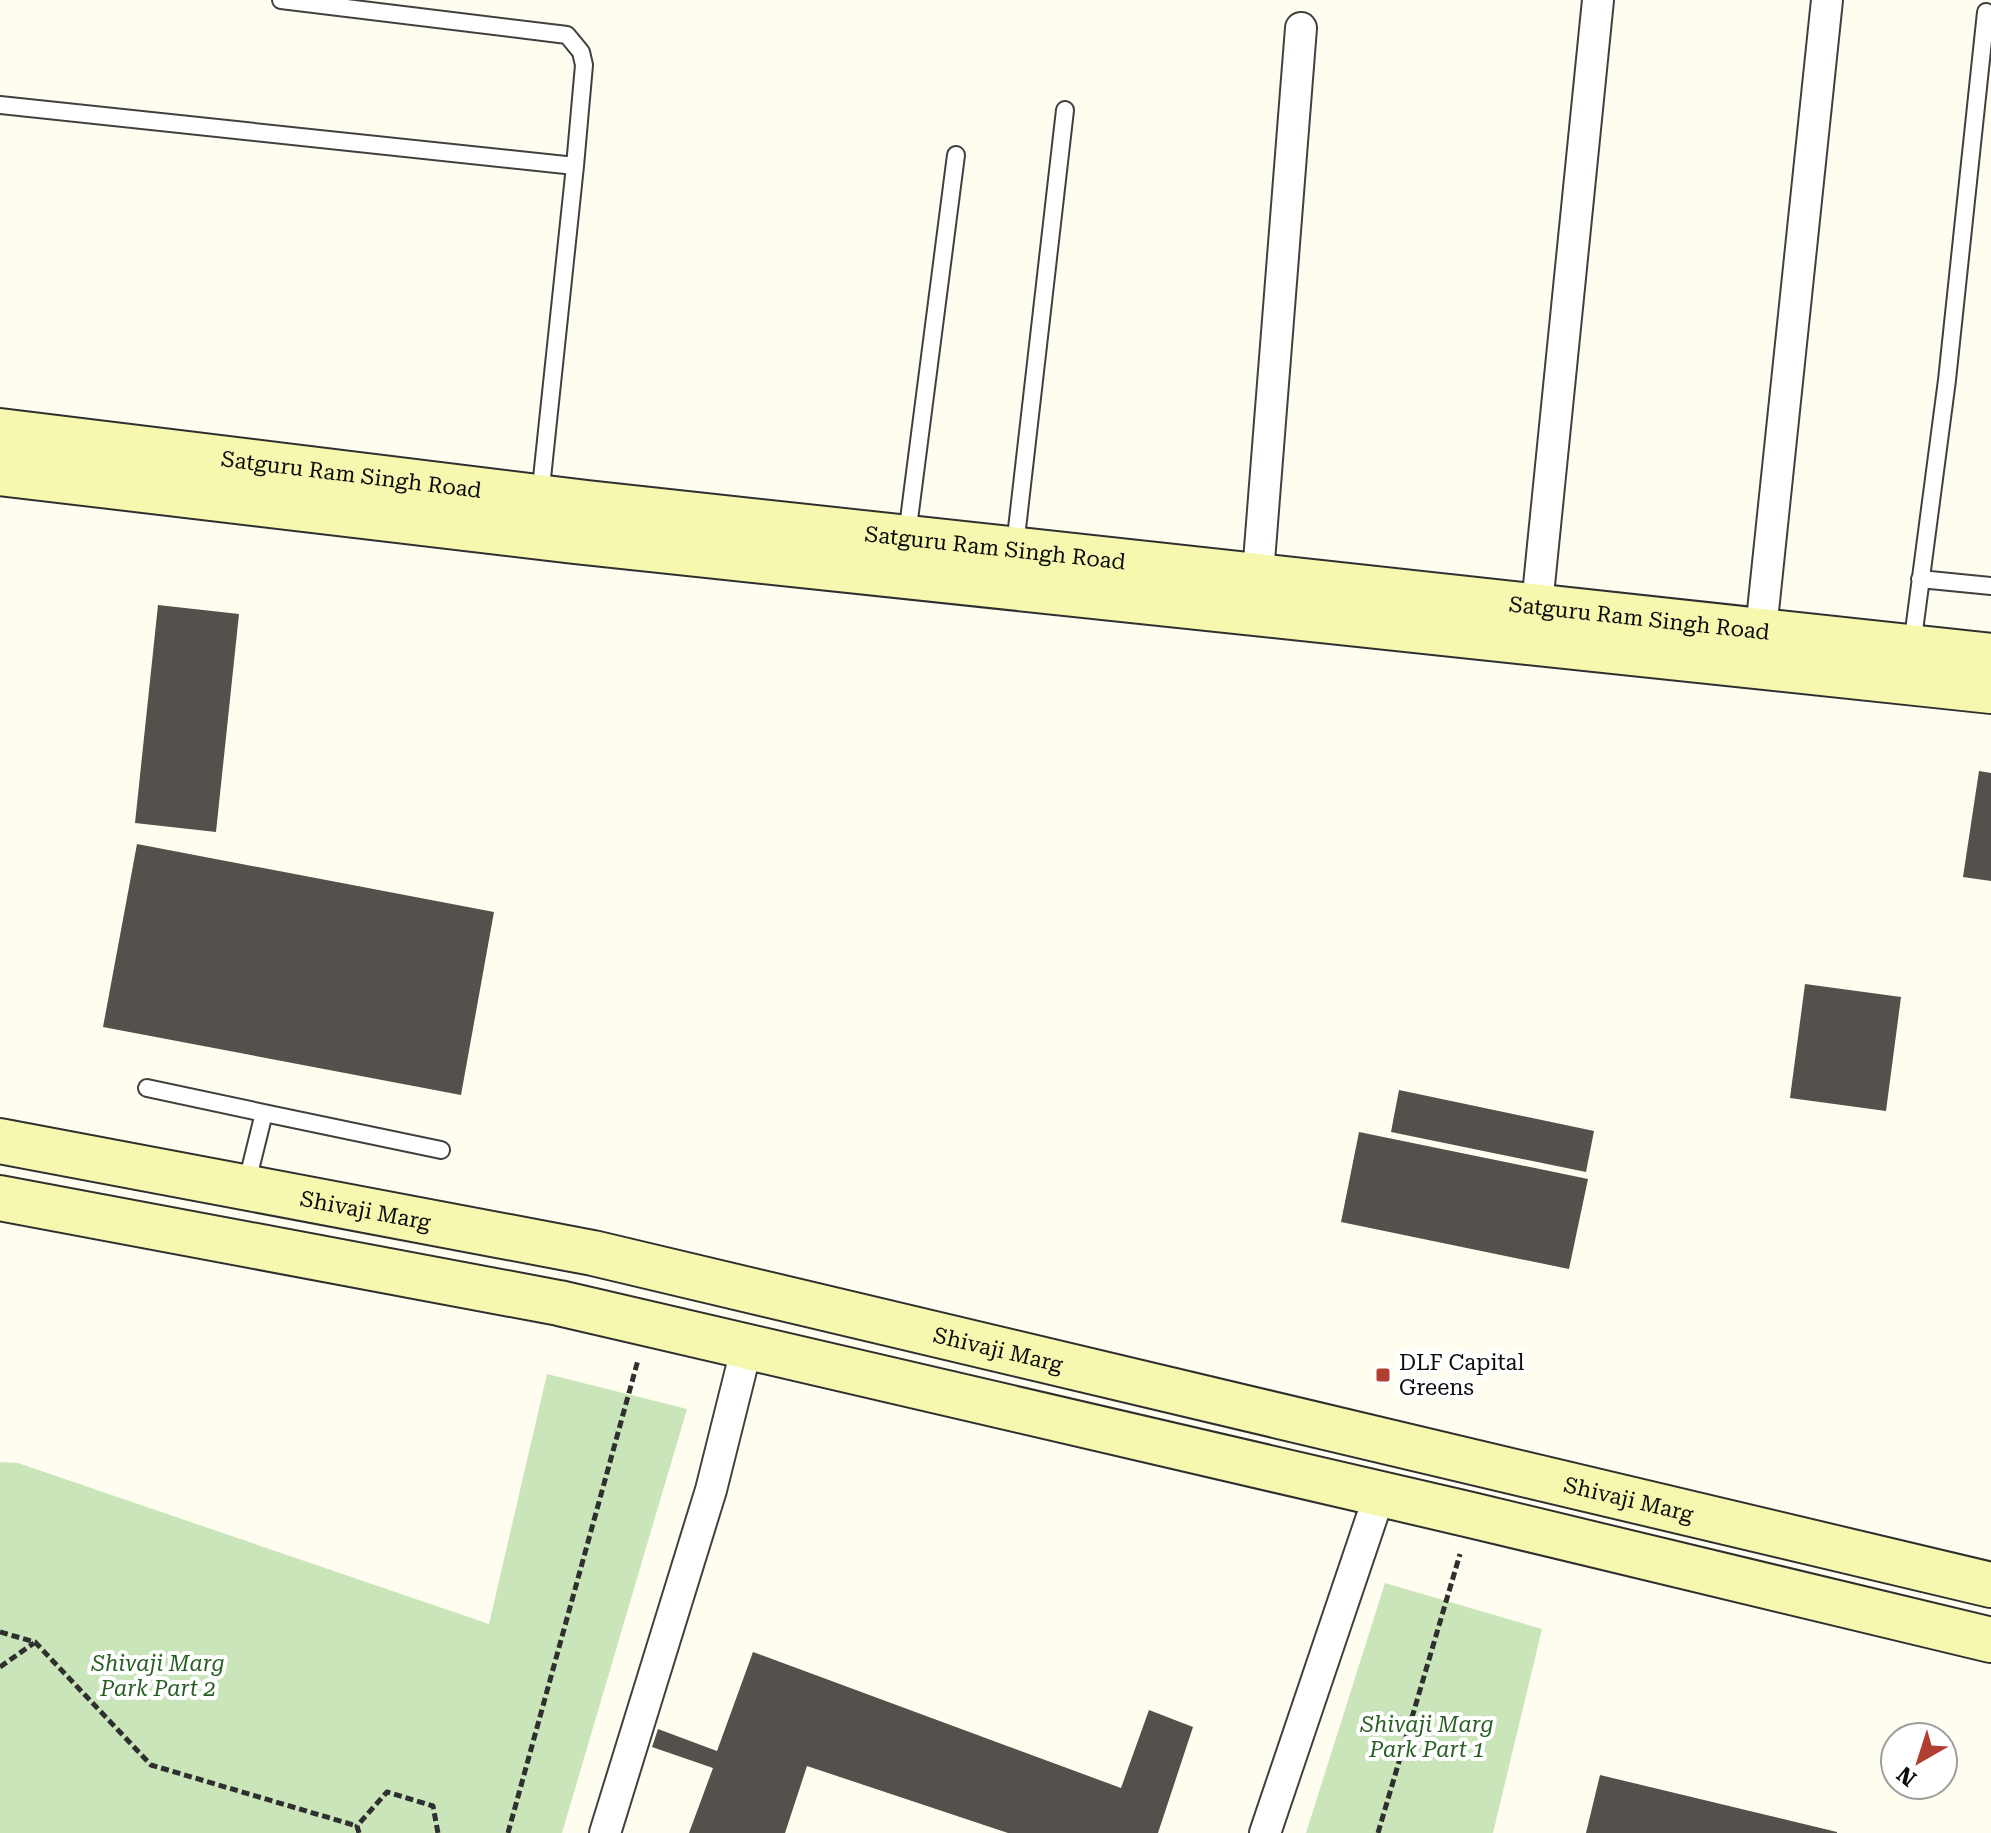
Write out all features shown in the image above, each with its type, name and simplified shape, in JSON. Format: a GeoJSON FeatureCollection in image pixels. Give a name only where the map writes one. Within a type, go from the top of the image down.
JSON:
{"type":"FeatureCollection","features":[{"type":"Feature","properties":{"kind":"main road","name":"Satguru Ram Singh Road"},"geometry":{"type":"LineString","coordinates":[[0,431],[540,497],[1991,656]]}},
{"type":"Feature","properties":{"kind":"main road","name":"Satguru Ram Singh Road"},"geometry":{"type":"LineString","coordinates":[[0,473],[574,541],[1991,691]]}},
{"type":"Feature","properties":{"kind":"main road","name":"Shivaji Marg"},"geometry":{"type":"LineString","coordinates":[[0,1141],[593,1253],[1991,1585]]}},
{"type":"Feature","properties":{"kind":"main road"},"geometry":{"type":"LineString","coordinates":[[0,1198],[559,1303],[1380,1493],[1991,1640]]}},
{"type":"Feature","properties":{"kind":"street"},"geometry":{"type":"LineString","coordinates":[[1537,605],[1598,0]]}},
{"type":"Feature","properties":{"kind":"street"},"geometry":{"type":"LineString","coordinates":[[1761,630],[1827,0]]}},
{"type":"Feature","properties":{"kind":"street"},"geometry":{"type":"LineString","coordinates":[[1258,574],[1301,28]]}},
{"type":"Feature","properties":{"kind":"street"},"geometry":{"type":"LineString","coordinates":[[605,1833],[711,1490],[747,1346]]}},
{"type":"Feature","properties":{"kind":"street"},"geometry":{"type":"LineString","coordinates":[[1265,1833],[1380,1493]]}},
{"type":"Feature","properties":{"kind":"lane"},"geometry":{"type":"LineString","coordinates":[[281,0],[567,35],[581,52],[584,65],[575,166],[540,497]]}},
{"type":"Feature","properties":{"kind":"lane"},"geometry":{"type":"LineString","coordinates":[[1912,647],[1947,380],[1986,12]]}},
{"type":"Feature","properties":{"kind":"lane"},"geometry":{"type":"LineString","coordinates":[[0,105],[575,166]]}},
{"type":"Feature","properties":{"kind":"lane"},"geometry":{"type":"LineString","coordinates":[[1015,548],[1065,110]]}},
{"type":"Feature","properties":{"kind":"lane"},"geometry":{"type":"LineString","coordinates":[[907,536],[956,155]]}},
{"type":"Feature","properties":{"kind":"lane"},"geometry":{"type":"LineString","coordinates":[[1920,579],[1991,586]]}},
{"type":"Feature","properties":{"kind":"lane"},"geometry":{"type":"LineString","coordinates":[[147,1088],[441,1150]]}},
{"type":"Feature","properties":{"kind":"lane"},"geometry":{"type":"LineString","coordinates":[[246,1187],[264,1113]]}},
{"type":"Feature","properties":{"kind":"path"},"geometry":{"type":"LineString","coordinates":[[508,1833],[647,1324]]}},
{"type":"Feature","properties":{"kind":"path"},"geometry":{"type":"LineString","coordinates":[[1378,1833],[1471,1515]]}},
{"type":"Feature","properties":{"kind":"path"},"geometry":{"type":"LineString","coordinates":[[0,1632],[35,1642],[151,1765],[358,1830],[387,1792],[433,1806],[438,1833]]}},
{"type":"Feature","properties":{"kind":"path"},"geometry":{"type":"LineString","coordinates":[[0,1667],[35,1642]]}},
{"type":"Feature","properties":{"kind":"green space","name":"Shivaji Marg Park Part 2"},"geometry":{"type":"Polygon","coordinates":[[[547,1374],[687,1409],[562,1833],[0,1833],[0,1462],[18,1463],[489,1624],[547,1374]]]}},
{"type":"Feature","properties":{"kind":"green space","name":"Shivaji Marg Park Part 1"},"geometry":{"type":"Polygon","coordinates":[[[1385,1583],[1542,1629],[1493,1833],[1306,1833],[1385,1583]]]}},
{"type":"Feature","properties":{"kind":"building"},"geometry":{"type":"Polygon","coordinates":[[[158,605],[239,614],[216,832],[135,823],[158,605]]]}},
{"type":"Feature","properties":{"kind":"building"},"geometry":{"type":"Polygon","coordinates":[[[1979,771],[1991,773],[1991,881],[1963,877],[1979,771]]]}},
{"type":"Feature","properties":{"kind":"building"},"geometry":{"type":"Polygon","coordinates":[[[137,844],[494,912],[461,1095],[103,1027],[137,844]]]}},
{"type":"Feature","properties":{"kind":"building"},"geometry":{"type":"Polygon","coordinates":[[[1805,984],[1901,997],[1886,1111],[1790,1098],[1805,984]]]}},
{"type":"Feature","properties":{"kind":"building"},"geometry":{"type":"Polygon","coordinates":[[[1399,1090],[1594,1131],[1586,1172],[1391,1132],[1399,1090]]]}},
{"type":"Feature","properties":{"kind":"building"},"geometry":{"type":"Polygon","coordinates":[[[1359,1132],[1588,1179],[1569,1269],[1341,1222],[1359,1132]]]}},
{"type":"Feature","properties":{"kind":"building"},"geometry":{"type":"Polygon","coordinates":[[[753,1652],[1121,1788],[1149,1710],[1193,1727],[1158,1833],[1008,1833],[807,1766],[785,1833],[689,1833],[713,1768],[652,1747],[658,1729],[717,1751],[753,1652]]]}},
{"type":"Feature","properties":{"kind":"building"},"geometry":{"type":"Polygon","coordinates":[[[1600,1775],[1837,1832],[1837,1833],[1586,1833],[1600,1775]]]}},
{"type":"Feature","properties":{"kind":"place","name":"DLF Capital Greens"},"geometry":{"type":"Point","coordinates":[1383,1375]}}]}
